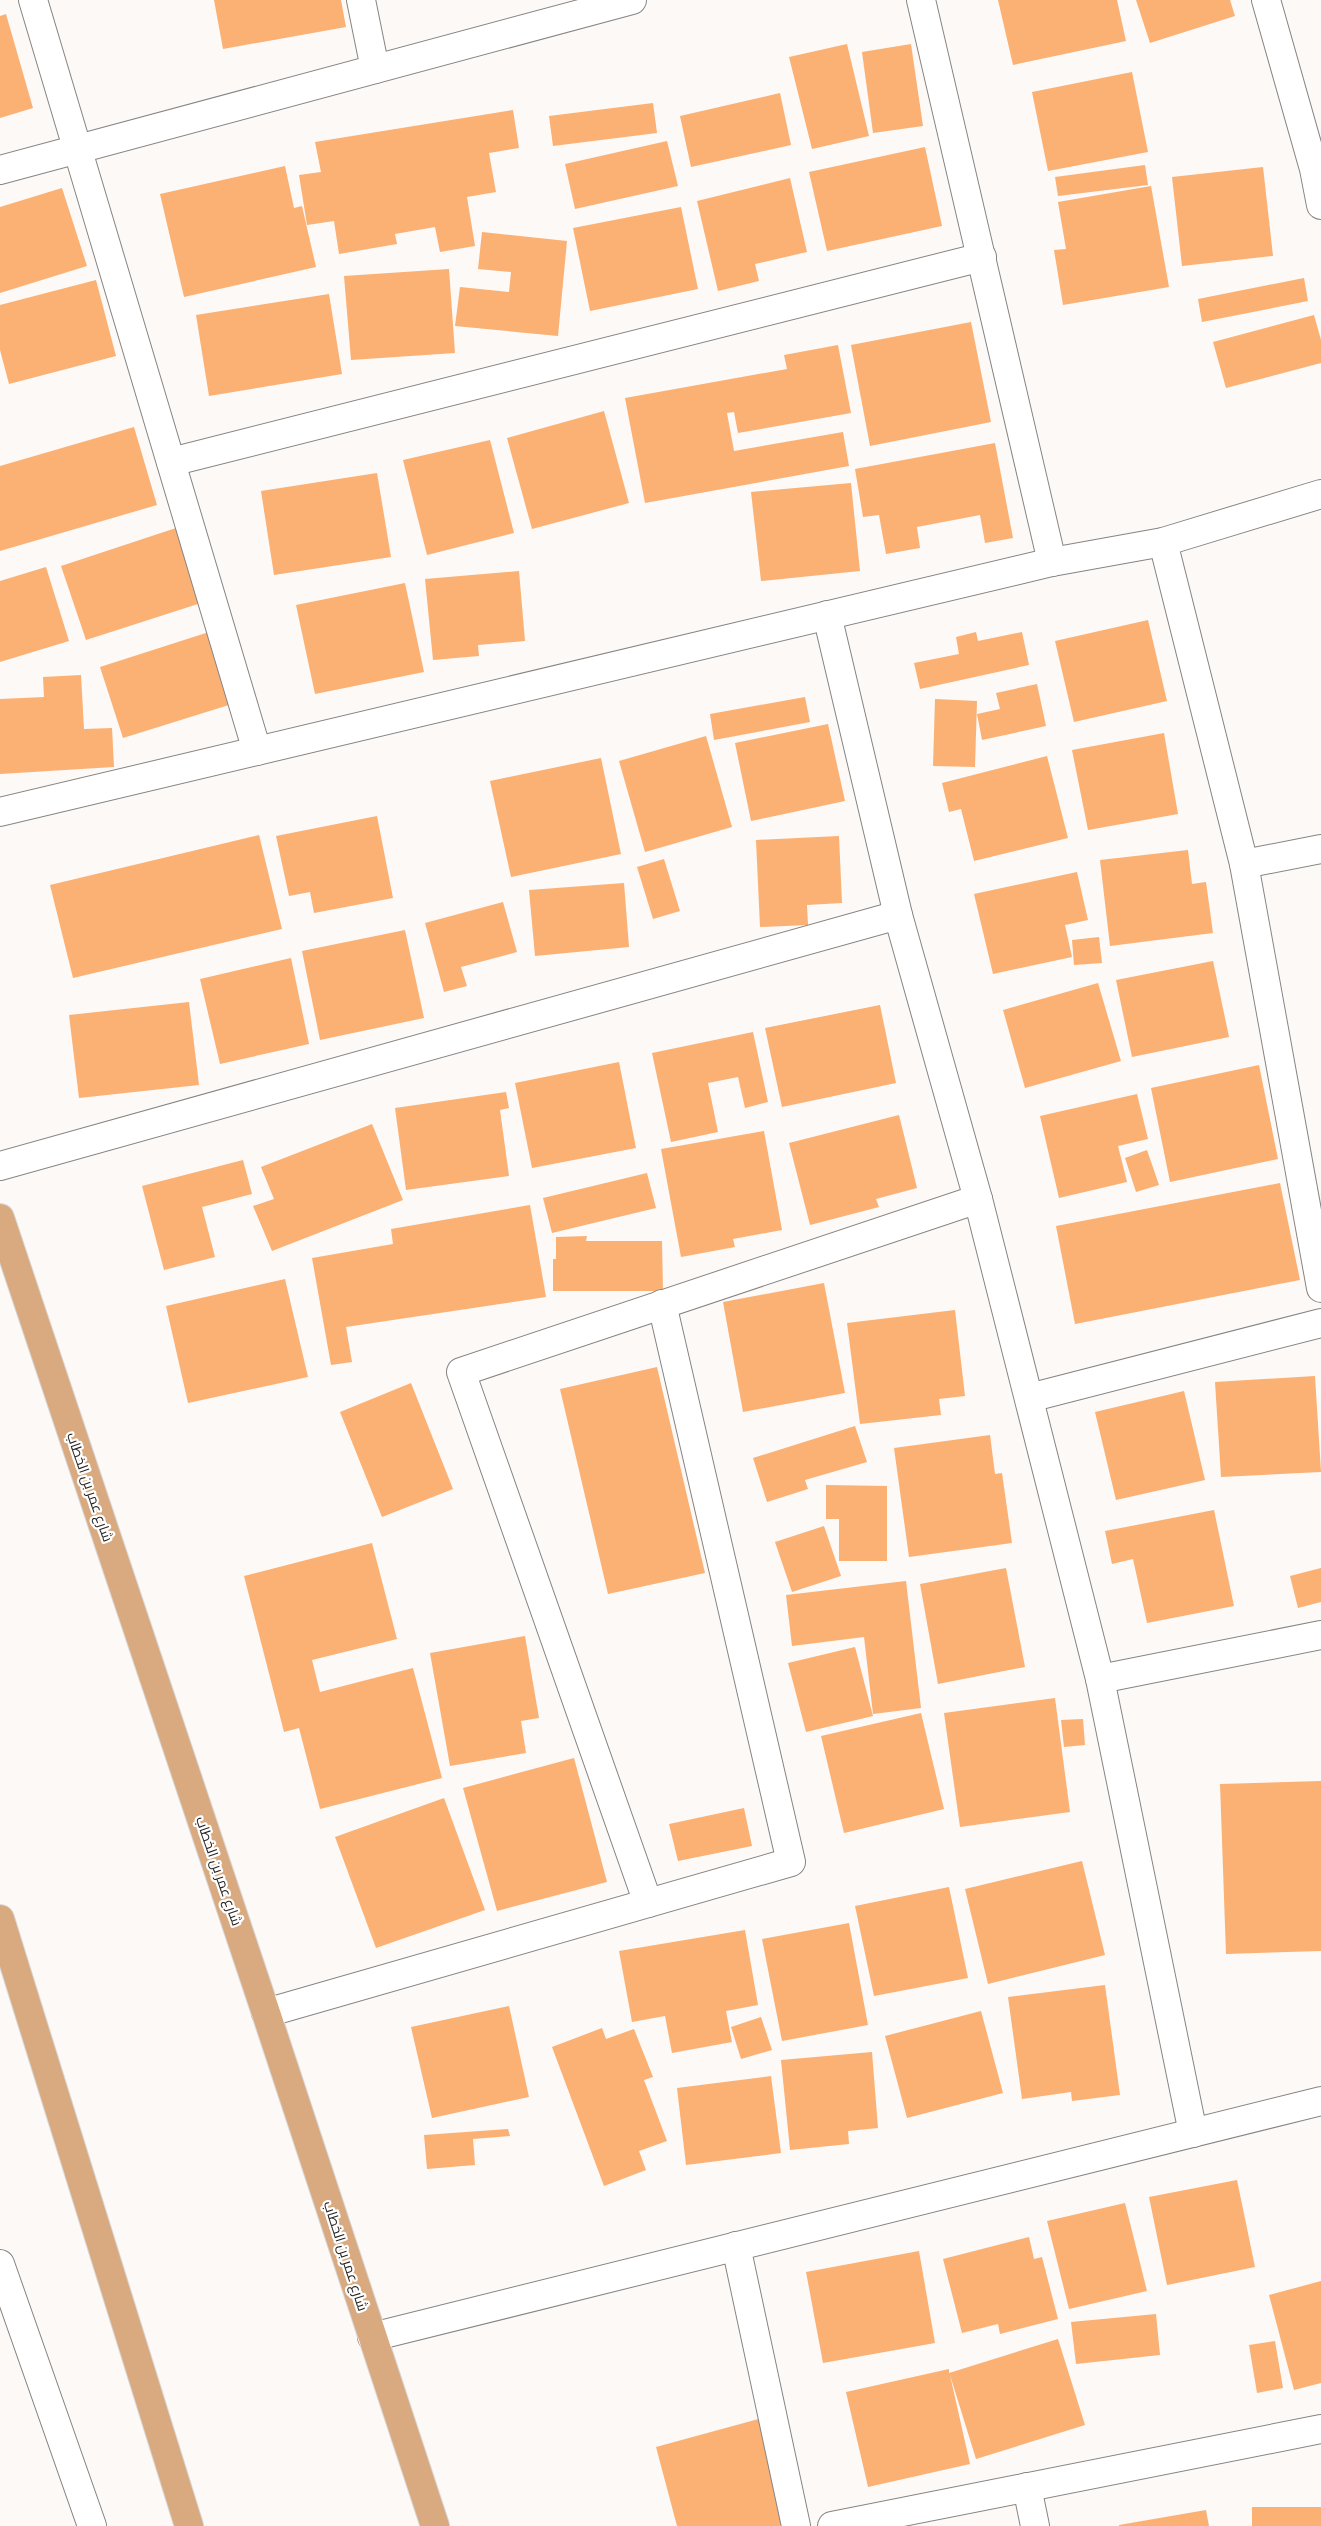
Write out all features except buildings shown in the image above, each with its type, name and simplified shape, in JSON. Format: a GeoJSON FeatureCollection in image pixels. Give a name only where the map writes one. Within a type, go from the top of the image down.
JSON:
{"type":"FeatureCollection","features":[{"type":"Feature","properties":{"kind":"main road","name":"شارع عمر بن الخطاب"},"geometry":{"type":"LineString","coordinates":[[0,1218],[266,2013],[435,2526]]}},
{"type":"Feature","properties":{"kind":"main road"},"geometry":{"type":"LineString","coordinates":[[0,1919],[189,2526]]}},
{"type":"Feature","properties":{"kind":"street"},"geometry":{"type":"LineString","coordinates":[[34,0],[257,751]]}},
{"type":"Feature","properties":{"kind":"street"},"geometry":{"type":"LineString","coordinates":[[361,0],[375,69]]}},
{"type":"Feature","properties":{"kind":"street"},"geometry":{"type":"LineString","coordinates":[[0,170],[632,0]]}},
{"type":"Feature","properties":{"kind":"street"},"geometry":{"type":"LineString","coordinates":[[921,0],[1052,562]]}},
{"type":"Feature","properties":{"kind":"street"},"geometry":{"type":"LineString","coordinates":[[1266,0],[1317,168],[1321,205]]}},
{"type":"Feature","properties":{"kind":"street"},"geometry":{"type":"LineString","coordinates":[[170,462],[982,257]]}},
{"type":"Feature","properties":{"kind":"street"},"geometry":{"type":"LineString","coordinates":[[0,812],[1052,562],[1162,542],[1321,494]]}},
{"type":"Feature","properties":{"kind":"street"},"geometry":{"type":"LineString","coordinates":[[1162,542],[1244,864],[1321,1288]]}},
{"type":"Feature","properties":{"kind":"street"},"geometry":{"type":"LineString","coordinates":[[827,615],[898,915],[978,1199],[1100,1679],[1193,2133]]}},
{"type":"Feature","properties":{"kind":"street"},"geometry":{"type":"LineString","coordinates":[[1244,864],[1321,849]]}},
{"type":"Feature","properties":{"kind":"street"},"geometry":{"type":"LineString","coordinates":[[0,1166],[898,915]]}},
{"type":"Feature","properties":{"kind":"street"},"geometry":{"type":"LineString","coordinates":[[648,1903],[461,1372],[978,1199]]}},
{"type":"Feature","properties":{"kind":"street"},"geometry":{"type":"LineString","coordinates":[[266,2013],[791,1862],[662,1304]]}},
{"type":"Feature","properties":{"kind":"street"},"geometry":{"type":"LineString","coordinates":[[1028,1398],[1321,1323]]}},
{"type":"Feature","properties":{"kind":"street"},"geometry":{"type":"LineString","coordinates":[[1100,1679],[1321,1635]]}},
{"type":"Feature","properties":{"kind":"street"},"geometry":{"type":"LineString","coordinates":[[372,2336],[1321,2101]]}},
{"type":"Feature","properties":{"kind":"street"},"geometry":{"type":"LineString","coordinates":[[736,2246],[796,2526]]}},
{"type":"Feature","properties":{"kind":"street"},"geometry":{"type":"LineString","coordinates":[[0,2264],[92,2526]]}},
{"type":"Feature","properties":{"kind":"street"},"geometry":{"type":"LineString","coordinates":[[832,2526],[1321,2429]]}},
{"type":"Feature","properties":{"kind":"street"},"geometry":{"type":"LineString","coordinates":[[1027,2487],[1035,2526]]}}]}
